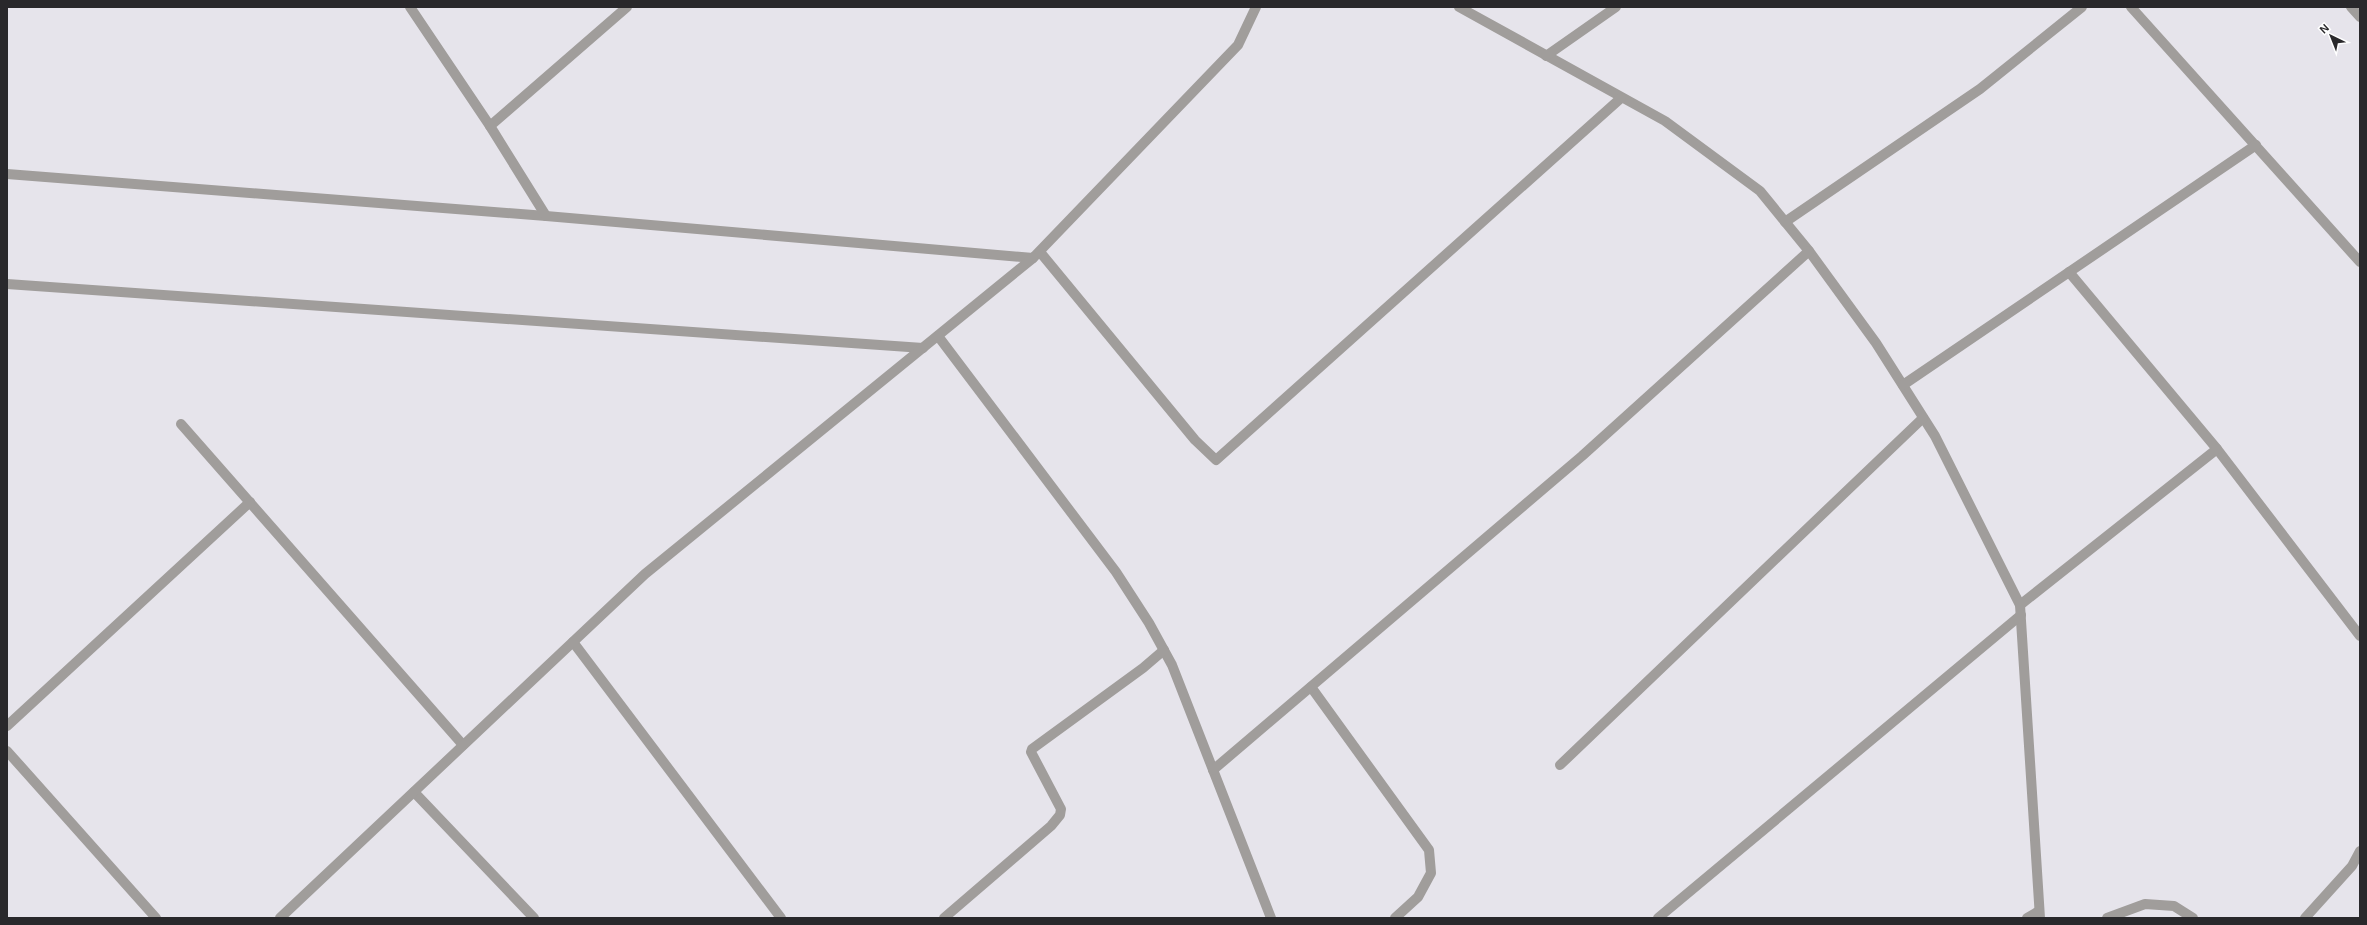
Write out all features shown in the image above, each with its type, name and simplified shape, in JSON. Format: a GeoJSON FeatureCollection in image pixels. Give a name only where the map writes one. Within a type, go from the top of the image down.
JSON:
{"type":"FeatureCollection","features":[{"type":"Feature","properties":{"kind":"street"},"geometry":{"type":"LineString","coordinates":[[410,7],[490,126],[546,216]]}},
{"type":"Feature","properties":{"kind":"street"},"geometry":{"type":"LineString","coordinates":[[490,126],[627,7]]}},
{"type":"Feature","properties":{"kind":"street"},"geometry":{"type":"LineString","coordinates":[[280,918],[645,574],[1036,255],[1238,45],[1256,7]]}},
{"type":"Feature","properties":{"kind":"street"},"geometry":{"type":"LineString","coordinates":[[1459,7],[1664,121],[1760,191],[1809,251],[1876,343],[1935,436],[2021,610],[2040,914],[2027,918]]}},
{"type":"Feature","properties":{"kind":"street"},"geometry":{"type":"LineString","coordinates":[[1546,56],[1616,7]]}},
{"type":"Feature","properties":{"kind":"street"},"geometry":{"type":"LineString","coordinates":[[1785,222],[1980,89],[2082,7]]}},
{"type":"Feature","properties":{"kind":"street"},"geometry":{"type":"LineString","coordinates":[[2131,7],[2360,262]]}},
{"type":"Feature","properties":{"kind":"street"},"geometry":{"type":"LineString","coordinates":[[2351,7],[2360,17]]}},
{"type":"Feature","properties":{"kind":"street"},"geometry":{"type":"LineString","coordinates":[[7,174],[1036,255],[1195,440],[1216,460],[1622,98]]}},
{"type":"Feature","properties":{"kind":"street"},"geometry":{"type":"LineString","coordinates":[[1903,385],[2256,145]]}},
{"type":"Feature","properties":{"kind":"street"},"geometry":{"type":"LineString","coordinates":[[1213,770],[1582,456],[1809,251]]}},
{"type":"Feature","properties":{"kind":"street"},"geometry":{"type":"LineString","coordinates":[[2069,272],[2217,449],[2360,636]]}},
{"type":"Feature","properties":{"kind":"street"},"geometry":{"type":"LineString","coordinates":[[7,284],[923,348]]}},
{"type":"Feature","properties":{"kind":"street"},"geometry":{"type":"LineString","coordinates":[[938,336],[1116,572],[1164,650],[1172,665],[1271,918]]}},
{"type":"Feature","properties":{"kind":"street"},"geometry":{"type":"LineString","coordinates":[[1560,765],[1923,418]]}},
{"type":"Feature","properties":{"kind":"street"},"geometry":{"type":"LineString","coordinates":[[181,424],[463,745]]}},
{"type":"Feature","properties":{"kind":"street"},"geometry":{"type":"LineString","coordinates":[[1658,918],[2021,610],[2217,449]]}},
{"type":"Feature","properties":{"kind":"street"},"geometry":{"type":"LineString","coordinates":[[7,726],[250,502]]}},
{"type":"Feature","properties":{"kind":"street"},"geometry":{"type":"LineString","coordinates":[[573,642],[781,918]]}},
{"type":"Feature","properties":{"kind":"street"},"geometry":{"type":"LineString","coordinates":[[944,918],[1051,826],[1060,815],[1061,809],[1031,752],[1032,749],[1144,668],[1164,650]]}},
{"type":"Feature","properties":{"kind":"street"},"geometry":{"type":"LineString","coordinates":[[1311,687],[1429,850],[1431,873],[1418,897],[1396,918]]}},
{"type":"Feature","properties":{"kind":"street"},"geometry":{"type":"LineString","coordinates":[[7,751],[156,918]]}},
{"type":"Feature","properties":{"kind":"street"},"geometry":{"type":"LineString","coordinates":[[414,792],[534,918]]}},
{"type":"Feature","properties":{"kind":"street"},"geometry":{"type":"LineString","coordinates":[[2305,918],[2352,866],[2360,851]]}},
{"type":"Feature","properties":{"kind":"street"},"geometry":{"type":"LineString","coordinates":[[2107,918],[2145,904],[2174,906],[2193,918]]}}]}
